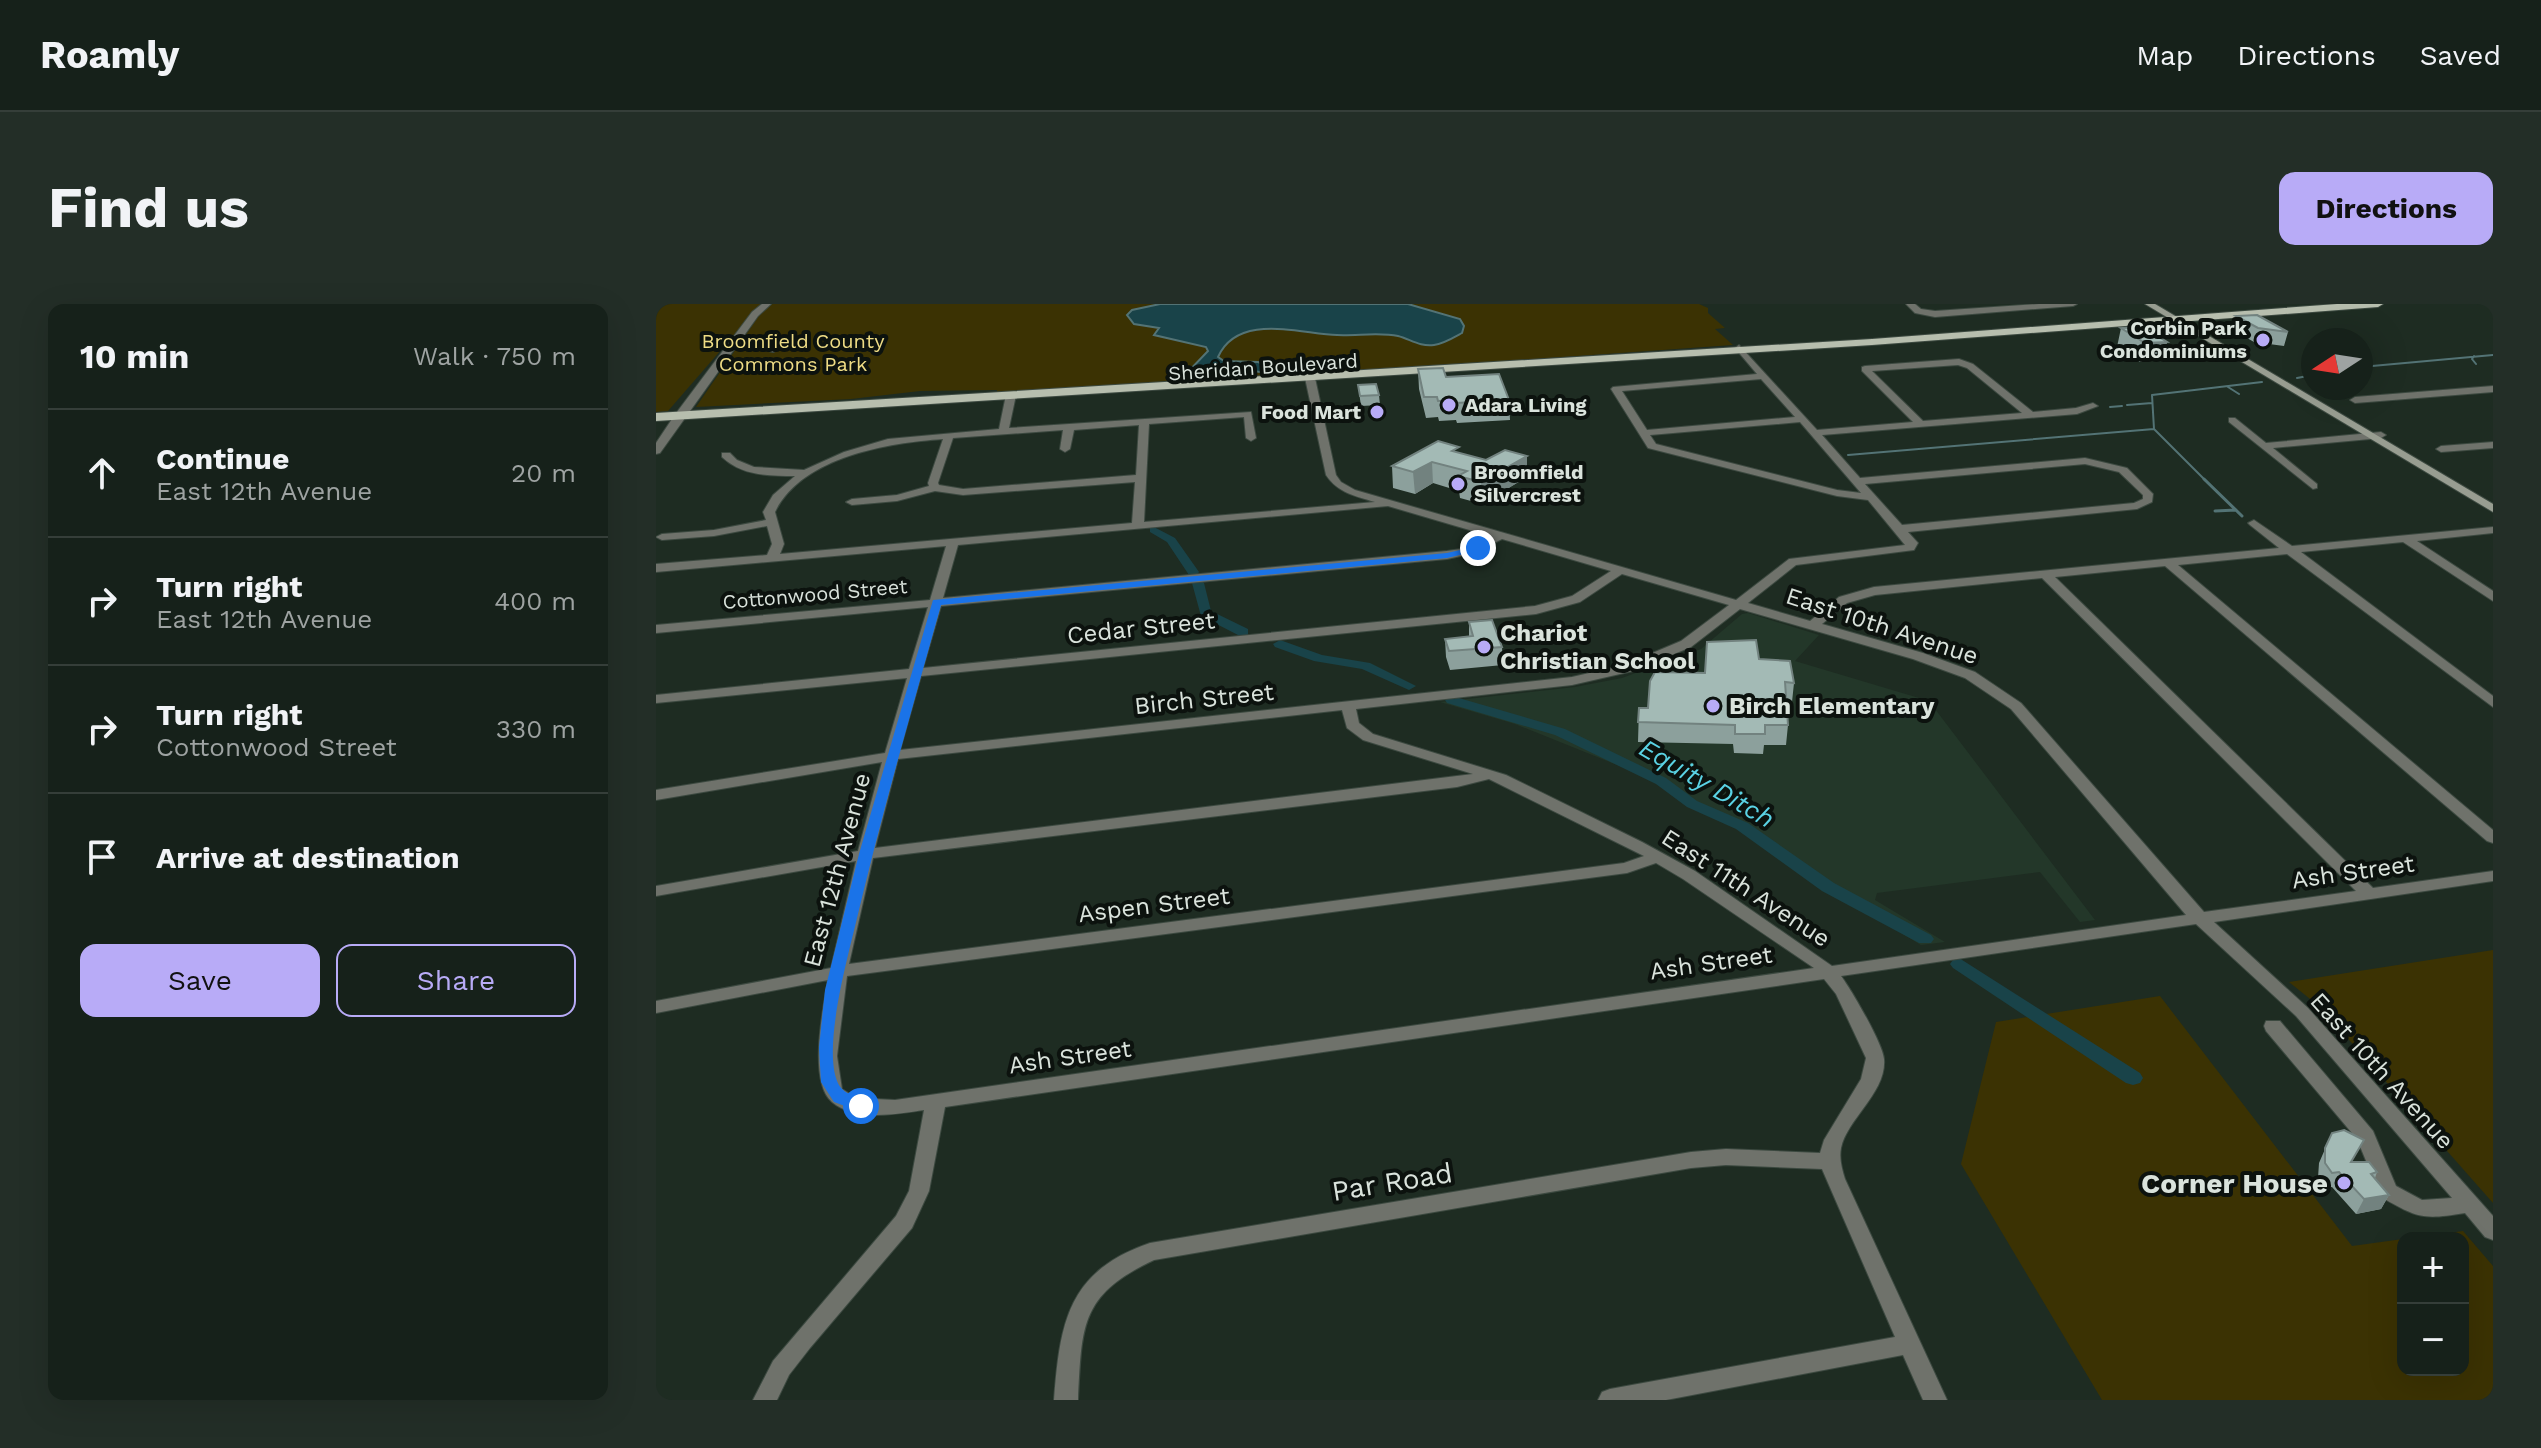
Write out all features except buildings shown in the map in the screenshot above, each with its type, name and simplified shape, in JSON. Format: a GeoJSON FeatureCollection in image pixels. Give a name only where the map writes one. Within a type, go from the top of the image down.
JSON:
{"type":"FeatureCollection","features":[{"type":"Feature","properties":{"kind":"main road"},"geometry":{"type":"LineString","coordinates":[[2149,304],[2181,319]]}},
{"type":"Feature","properties":{"kind":"main road"},"geometry":{"type":"LineString","coordinates":[[2160,304],[2493,509]]}},
{"type":"Feature","properties":{"kind":"main road","name":"Sheridan Boulevard"},"geometry":{"type":"LineString","coordinates":[[656,424],[1872,342],[2378,304]]}},
{"type":"Feature","properties":{"kind":"main road","name":"Sheridan Boulevard"},"geometry":{"type":"LineString","coordinates":[[656,417],[674,424]]}},
{"type":"Feature","properties":{"kind":"main road"},"geometry":{"type":"LineString","coordinates":[[2376,436],[2493,502]]}},
{"type":"Feature","properties":{"kind":"street"},"geometry":{"type":"LineString","coordinates":[[656,451],[755,314],[767,304]]}},
{"type":"Feature","properties":{"kind":"street"},"geometry":{"type":"LineString","coordinates":[[1910,304],[1921,314],[2073,304]]}},
{"type":"Feature","properties":{"kind":"street"},"geometry":{"type":"LineString","coordinates":[[1742,350],[1804,419],[1815,433],[1857,481],[1900,529],[2137,506],[2148,500],[2148,494],[2116,467],[2085,461],[1857,481]]}},
{"type":"Feature","properties":{"kind":"street"},"geometry":{"type":"LineString","coordinates":[[1921,424],[1865,369],[1948,361],[1965,364],[2031,415]]}},
{"type":"Feature","properties":{"kind":"street"},"geometry":{"type":"LineString","coordinates":[[1764,376],[1618,387],[1617,392],[1650,445],[1837,493],[1872,497]]}},
{"type":"Feature","properties":{"kind":"street","name":"East 10th Avenue"},"geometry":{"type":"LineString","coordinates":[[1311,381],[1334,481],[1351,492],[1938,662],[2002,694],[2034,725],[2199,918],[2302,1012],[2493,1231]]}},
{"type":"Feature","properties":{"kind":"street"},"geometry":{"type":"LineString","coordinates":[[2373,399],[2493,389]]}},
{"type":"Feature","properties":{"kind":"street"},"geometry":{"type":"LineString","coordinates":[[1003,432],[1011,398]]}},
{"type":"Feature","properties":{"kind":"street"},"geometry":{"type":"LineString","coordinates":[[1815,433],[2077,411],[2093,406]]}},
{"type":"Feature","properties":{"kind":"street"},"geometry":{"type":"LineString","coordinates":[[772,558],[778,544],[769,512],[775,499],[825,463],[874,444],[1248,414],[1251,438]]}},
{"type":"Feature","properties":{"kind":"street"},"geometry":{"type":"LineString","coordinates":[[1642,433],[1804,419]]}},
{"type":"Feature","properties":{"kind":"street"},"geometry":{"type":"LineString","coordinates":[[2232,420],[2313,486]]}},
{"type":"Feature","properties":{"kind":"street"},"geometry":{"type":"LineString","coordinates":[[1138,526],[1144,421]]}},
{"type":"Feature","properties":{"kind":"street","name":"Sheridan Boulevard"},"geometry":{"type":"LineString","coordinates":[[656,433],[674,424]]}},
{"type":"Feature","properties":{"kind":"street"},"geometry":{"type":"LineString","coordinates":[[1065,449],[1069,427]]}},
{"type":"Feature","properties":{"kind":"street"},"geometry":{"type":"LineString","coordinates":[[935,488],[933,483],[949,436]]}},
{"type":"Feature","properties":{"kind":"street"},"geometry":{"type":"LineString","coordinates":[[2265,446],[2376,436]]}},
{"type":"Feature","properties":{"kind":"street"},"geometry":{"type":"LineString","coordinates":[[2441,449],[2493,445]]}},
{"type":"Feature","properties":{"kind":"street"},"geometry":{"type":"LineString","coordinates":[[726,455],[738,465],[750,469],[809,473]]}},
{"type":"Feature","properties":{"kind":"street"},"geometry":{"type":"LineString","coordinates":[[852,502],[897,498],[935,488],[963,492],[1141,478]]}},
{"type":"Feature","properties":{"kind":"street"},"geometry":{"type":"LineString","coordinates":[[656,568],[1392,504]]}},
{"type":"Feature","properties":{"kind":"street"},"geometry":{"type":"LineString","coordinates":[[662,537],[714,533],[772,522]]}},
{"type":"Feature","properties":{"kind":"street"},"geometry":{"type":"LineString","coordinates":[[2254,523],[2493,703]]}},
{"type":"Feature","properties":{"kind":"street","name":"Birch Street"},"geometry":{"type":"LineString","coordinates":[[656,795],[893,755],[1572,681],[1616,671],[1686,644],[1793,562],[1905,550],[1912,543],[1900,529]]}},
{"type":"Feature","properties":{"kind":"street"},"geometry":{"type":"LineString","coordinates":[[1813,625],[1843,600],[1864,592],[2493,530]]}},
{"type":"Feature","properties":{"kind":"street","name":"Cottonwood Street"},"geometry":{"type":"LineString","coordinates":[[656,629],[1447,555],[1478,548],[1499,536]]}},
{"type":"Feature","properties":{"kind":"street"},"geometry":{"type":"LineString","coordinates":[[2406,539],[2493,597]]}},
{"type":"Feature","properties":{"kind":"street","name":"East 12th Avenue"},"geometry":{"type":"LineString","coordinates":[[936,1101],[895,1107],[861,1106],[840,1098],[833,1091],[827,1070],[827,1048],[837,972],[866,854],[953,543]]}},
{"type":"Feature","properties":{"kind":"street"},"geometry":{"type":"LineString","coordinates":[[2168,562],[2493,838]]}},
{"type":"Feature","properties":{"kind":"street","name":"Cedar Street"},"geometry":{"type":"LineString","coordinates":[[656,699],[1536,610],[1576,599],[1620,570]]}},
{"type":"Feature","properties":{"kind":"street"},"geometry":{"type":"LineString","coordinates":[[2045,574],[2369,894]]}},
{"type":"Feature","properties":{"kind":"street","name":"East 11th Avenue"},"geometry":{"type":"LineString","coordinates":[[1348,706],[1352,725],[1368,737],[1489,774],[1658,857],[1778,934],[1827,970],[1844,992],[1875,1058],[1871,1080],[1834,1136],[1830,1161]]}},
{"type":"Feature","properties":{"kind":"street"},"geometry":{"type":"LineString","coordinates":[[656,891],[866,854],[1457,782],[1489,774]]}},
{"type":"Feature","properties":{"kind":"street","name":"Aspen Street"},"geometry":{"type":"LineString","coordinates":[[656,1007],[837,972],[1627,868],[1658,857]]}},
{"type":"Feature","properties":{"kind":"street","name":"Ash Street"},"geometry":{"type":"LineString","coordinates":[[936,1101],[2493,876]]}},
{"type":"Feature","properties":{"kind":"street"},"geometry":{"type":"LineString","coordinates":[[2273,1026],[2366,1136],[2388,1191],[2418,1208],[2430,1210],[2470,1204]]}},
{"type":"Feature","properties":{"kind":"street"},"geometry":{"type":"LineString","coordinates":[[765,1400],[781,1368],[915,1205],[936,1101]]}},
{"type":"Feature","properties":{"kind":"street","name":"Par Road"},"geometry":{"type":"LineString","coordinates":[[1066,1400],[1070,1334],[1076,1313],[1102,1279],[1116,1267],[1150,1252],[1691,1160],[1726,1157],[1830,1161]]}},
{"type":"Feature","properties":{"kind":"street"},"geometry":{"type":"LineString","coordinates":[[1830,1161],[1835,1179],[1935,1400]]}},
{"type":"Feature","properties":{"kind":"street"},"geometry":{"type":"LineString","coordinates":[[1610,1400],[1909,1344]]}},
{"type":"Feature","properties":{"kind":"shaded area"},"geometry":{"type":"Polygon","coordinates":[[[1748,613],[1819,635],[1795,661],[1929,701],[2095,920],[2080,922],[2040,872],[1877,893],[1875,900],[1945,942],[1921,945],[1817,881],[1738,827],[1695,810],[1647,777],[1515,724],[1440,702],[1575,687],[1622,678],[1701,649],[1742,614],[1748,613]]]}},
{"type":"Feature","properties":{"kind":"green space","name":"Broomfield County Commons Park"},"geometry":{"type":"Polygon","coordinates":[[[656,304],[761,304],[668,411],[656,412],[656,304]]]}},
{"type":"Feature","properties":{"kind":"green space"},"geometry":{"type":"Polygon","coordinates":[[[772,304],[1699,304],[1708,308],[1708,313],[1725,328],[1715,329],[1733,345],[1322,374],[997,393],[997,390],[920,391],[851,399],[696,407],[760,314],[772,304]]]}},
{"type":"Feature","properties":{"kind":"green space"},"geometry":{"type":"Polygon","coordinates":[[[2493,950],[2493,1203],[2320,1007],[2289,982],[2493,950]]]}},
{"type":"Feature","properties":{"kind":"green space"},"geometry":{"type":"Polygon","coordinates":[[[2160,996],[2352,1246],[2397,1240],[2397,1376],[2469,1376],[2469,1238],[2493,1266],[2493,1400],[2102,1400],[1961,1164],[1996,1022],[2160,996]]]}},
{"type":"Feature","properties":{"kind":"water"},"geometry":{"type":"Polygon","coordinates":[[[1160,304],[1408,304],[1460,319],[1464,326],[1462,333],[1455,337],[1429,345],[1391,335],[1255,330],[1240,334],[1227,343],[1218,357],[1224,361],[1258,362],[1279,370],[1276,373],[1222,368],[1183,377],[1208,351],[1206,347],[1154,335],[1159,328],[1134,324],[1127,315],[1132,310],[1160,304]]]}},
{"type":"Feature","properties":{"kind":"waterway"},"geometry":{"type":"LineString","coordinates":[[2473,357],[2493,355]]}},
{"type":"Feature","properties":{"kind":"waterway"},"geometry":{"type":"LineString","coordinates":[[2373,366],[2473,357]]}},
{"type":"Feature","properties":{"kind":"waterway"},"geometry":{"type":"LineString","coordinates":[[2473,357],[2476,364]]}},
{"type":"Feature","properties":{"kind":"waterway"},"geometry":{"type":"LineString","coordinates":[[2297,378],[2301,377]]}},
{"type":"Feature","properties":{"kind":"waterway"},"geometry":{"type":"LineString","coordinates":[[2154,429],[2152,395],[2262,382]]}},
{"type":"Feature","properties":{"kind":"waterway"},"geometry":{"type":"LineString","coordinates":[[2228,387],[2239,394]]}},
{"type":"Feature","properties":{"kind":"waterway"},"geometry":{"type":"LineString","coordinates":[[2127,405],[2152,403]]}},
{"type":"Feature","properties":{"kind":"waterway"},"geometry":{"type":"LineString","coordinates":[[2110,407],[2122,406]]}},
{"type":"Feature","properties":{"kind":"waterway"},"geometry":{"type":"LineString","coordinates":[[1848,455],[2154,429]]}},
{"type":"Feature","properties":{"kind":"waterway"},"geometry":{"type":"LineString","coordinates":[[2154,429],[2204,479]]}},
{"type":"Feature","properties":{"kind":"waterway"},"geometry":{"type":"LineString","coordinates":[[2204,479],[2236,510]]}},
{"type":"Feature","properties":{"kind":"waterway"},"geometry":{"type":"LineString","coordinates":[[2215,511],[2236,510]]}},
{"type":"Feature","properties":{"kind":"waterway"},"geometry":{"type":"LineString","coordinates":[[2236,510],[2242,516]]}},
{"type":"Feature","properties":{"kind":"waterway","name":"Equity Ditch"},"geometry":{"type":"LineString","coordinates":[[1154,530],[1171,540],[1193,572]]}},
{"type":"Feature","properties":{"kind":"waterway","name":"Equity Ditch"},"geometry":{"type":"LineString","coordinates":[[1198,583],[1205,613],[1243,632]]}},
{"type":"Feature","properties":{"kind":"waterway","name":"Equity Ditch"},"geometry":{"type":"LineString","coordinates":[[1280,644],[1319,658],[1365,666],[1409,686]]}},
{"type":"Feature","properties":{"kind":"waterway","name":"Equity Ditch"},"geometry":{"type":"LineString","coordinates":[[1452,700],[1560,732],[1661,781],[1692,804],[1742,826],[1828,887],[1925,939]]}},
{"type":"Feature","properties":{"kind":"waterway","name":"Equity Ditch"},"geometry":{"type":"LineString","coordinates":[[1959,964],[2133,1078]]}},
{"type":"Feature","properties":{"kind":"place","name":"Corbin Park Condominiums"},"geometry":{"type":"Point","coordinates":[2263,340]}},
{"type":"Feature","properties":{"kind":"place","name":"Adara Living"},"geometry":{"type":"Point","coordinates":[1449,405]}},
{"type":"Feature","properties":{"kind":"place","name":"Food Mart"},"geometry":{"type":"Point","coordinates":[1377,412]}},
{"type":"Feature","properties":{"kind":"place","name":"Broomfield Silvercrest"},"geometry":{"type":"Point","coordinates":[1458,484]}},
{"type":"Feature","properties":{"kind":"place","name":"Chariot Christian School"},"geometry":{"type":"Point","coordinates":[1484,647]}},
{"type":"Feature","properties":{"kind":"place","name":"Birch Elementary"},"geometry":{"type":"Point","coordinates":[1713,706]}},
{"type":"Feature","properties":{"kind":"place","name":"Corner House"},"geometry":{"type":"Point","coordinates":[2344,1183]}},
{"type":"Feature","properties":{"kind":"route"},"geometry":{"type":"LineString","coordinates":[[861,1106],[840,1098],[829,1082],[827,1048],[833,990],[866,854],[936,603],[1447,555],[1478,548]]}}]}
